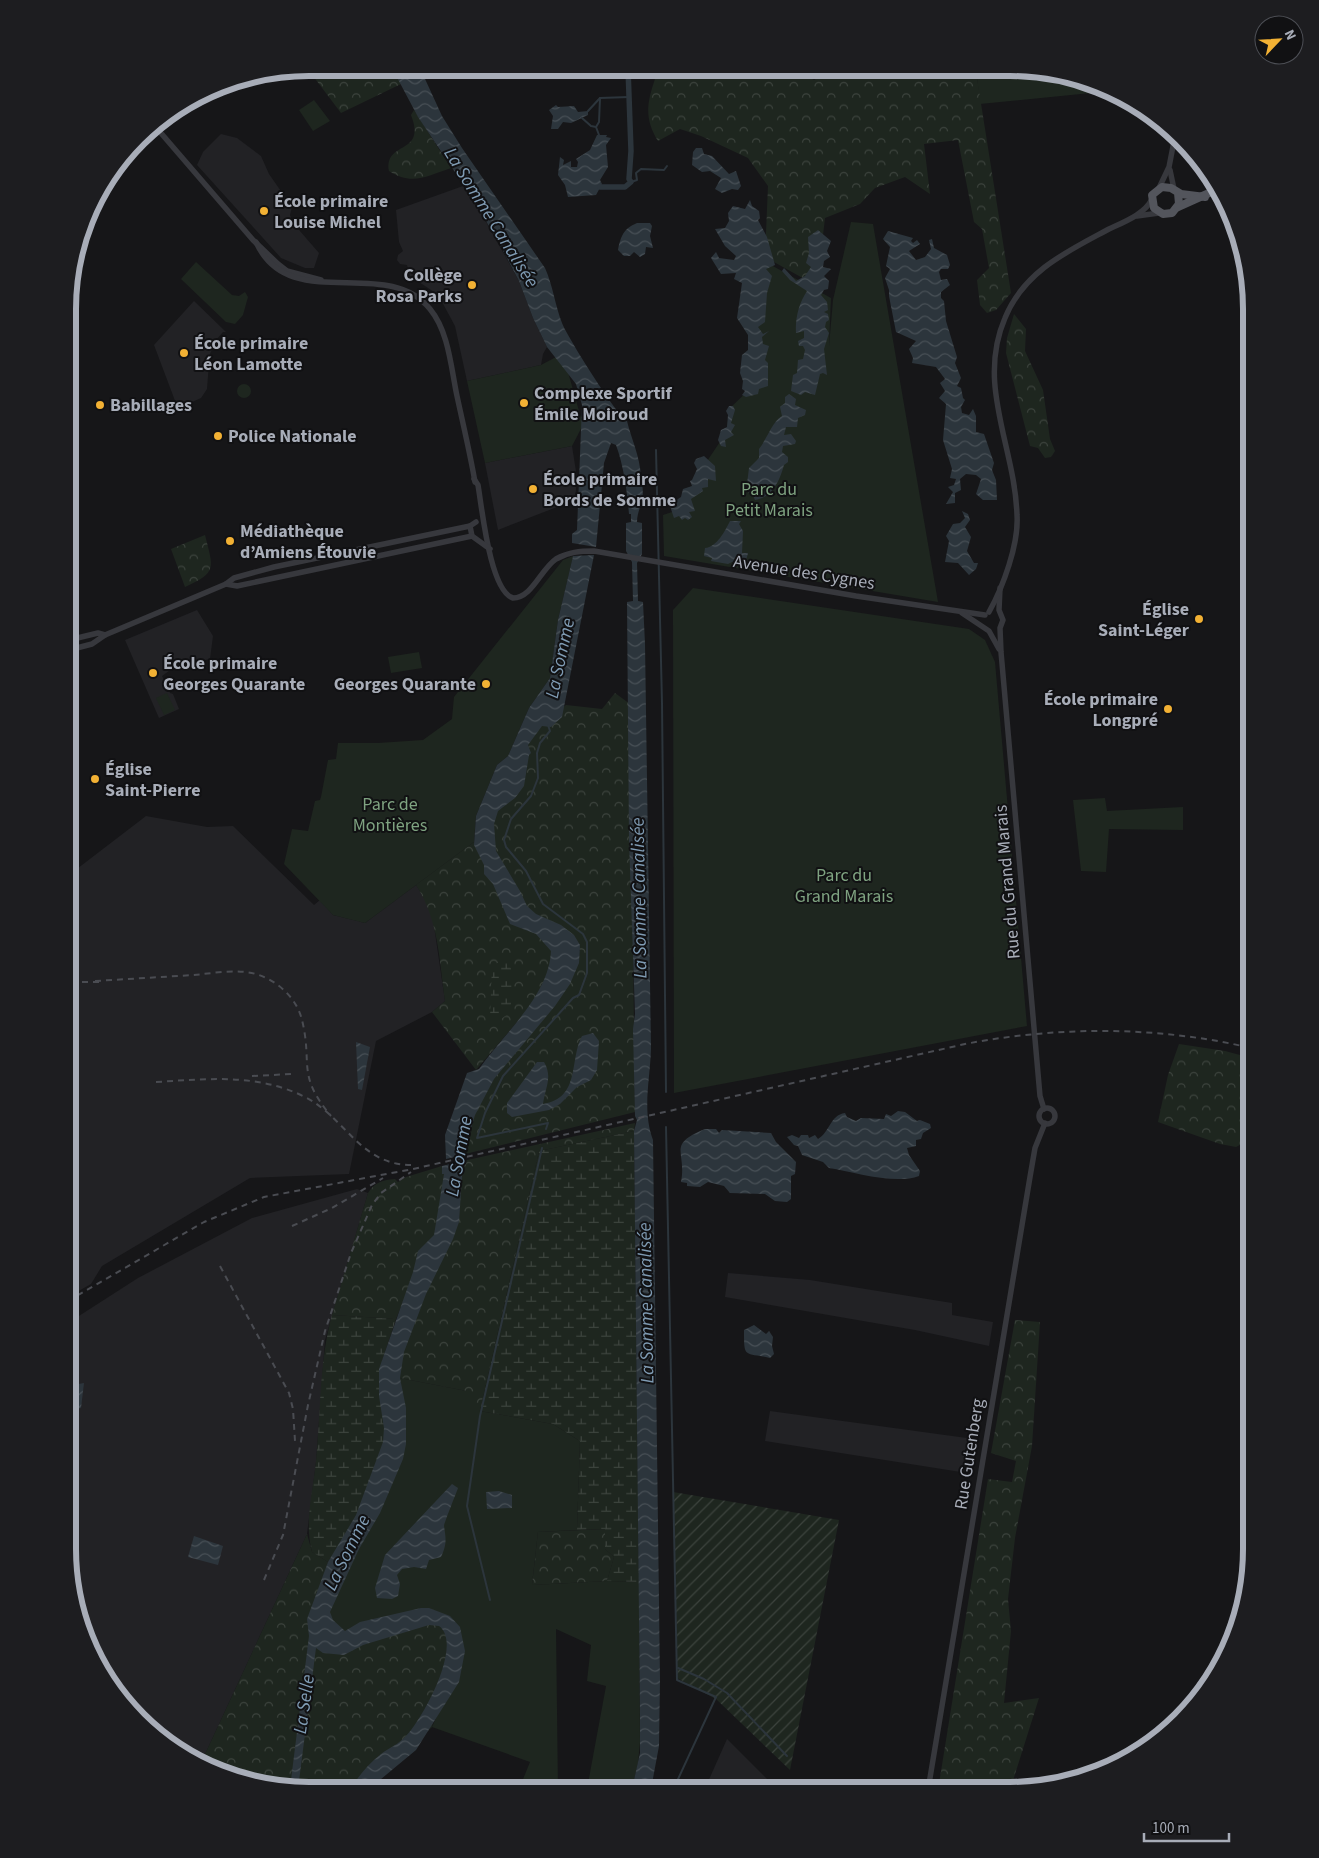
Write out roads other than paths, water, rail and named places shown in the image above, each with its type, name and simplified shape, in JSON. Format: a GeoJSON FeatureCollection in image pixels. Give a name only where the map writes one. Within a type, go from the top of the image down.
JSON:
{"type":"FeatureCollection","features":[{"type":"Feature","properties":{"kind":"main road"},"geometry":{"type":"LineString","coordinates":[[1205,196],[1176,191],[1168,187],[1159,188],[1152,199],[1154,208],[1158,213],[1169,214],[1178,207],[1205,196],[1211,193]]}},
{"type":"Feature","properties":{"kind":"main road"},"geometry":{"type":"LineString","coordinates":[[1176,191],[1178,207]]}},
{"type":"Feature","properties":{"kind":"street"},"geometry":{"type":"LineString","coordinates":[[76,648],[92,644],[105,635],[226,584],[234,578],[274,567],[470,526],[476,522],[479,512],[474,479],[444,336],[430,309],[418,297],[398,288],[320,280],[286,273],[256,242],[159,131]]}},
{"type":"Feature","properties":{"kind":"street"},"geometry":{"type":"LineString","coordinates":[[1159,188],[1170,167],[1174,145]]}},
{"type":"Feature","properties":{"kind":"street"},"geometry":{"type":"LineString","coordinates":[[1170,167],[1176,191]]}},
{"type":"Feature","properties":{"kind":"street"},"geometry":{"type":"LineString","coordinates":[[1000,588],[1000,615],[1003,620],[1000,628],[989,631],[982,622],[1000,588],[1013,551],[1017,528],[1016,500],[996,400],[993,375],[996,347],[1005,318],[1020,292],[1039,270],[1070,250],[1134,217],[1152,199]]}},
{"type":"Feature","properties":{"kind":"street"},"geometry":{"type":"LineString","coordinates":[[1134,217],[1158,213]]}},
{"type":"Feature","properties":{"kind":"street"},"geometry":{"type":"LineString","coordinates":[[474,479],[478,486],[490,549]]}},
{"type":"Feature","properties":{"kind":"street"},"geometry":{"type":"LineString","coordinates":[[476,522],[484,525]]}},
{"type":"Feature","properties":{"kind":"street"},"geometry":{"type":"LineString","coordinates":[[470,526],[474,537],[490,549]]}},
{"type":"Feature","properties":{"kind":"street"},"geometry":{"type":"LineString","coordinates":[[226,584],[237,586],[474,537],[481,538],[486,532]]}},
{"type":"Feature","properties":{"kind":"street","name":"Avenue des Cygnes"},"geometry":{"type":"LineString","coordinates":[[490,549],[501,587],[508,597],[513,598],[525,594],[553,562],[573,552],[594,551],[960,612],[987,614]]}},
{"type":"Feature","properties":{"kind":"street","name":"Avenue des Cygnes"},"geometry":{"type":"LineString","coordinates":[[960,612],[984,626]]}},
{"type":"Feature","properties":{"kind":"street"},"geometry":{"type":"LineString","coordinates":[[987,614],[996,612],[1000,615]]}},
{"type":"Feature","properties":{"kind":"street","name":"Rue du Grand Marais"},"geometry":{"type":"LineString","coordinates":[[1000,628],[1040,1096],[1044,1109]]}},
{"type":"Feature","properties":{"kind":"street","name":"Rue du Grand Marais"},"geometry":{"type":"LineString","coordinates":[[989,631],[1001,652]]}},
{"type":"Feature","properties":{"kind":"street"},"geometry":{"type":"LineString","coordinates":[[76,638],[98,633],[105,635]]}},
{"type":"Feature","properties":{"kind":"street"},"geometry":{"type":"LineString","coordinates":[[1044,1109],[1051,1109],[1055,1114],[1052,1122],[1045,1123],[1039,1118],[1044,1109]]}},
{"type":"Feature","properties":{"kind":"street","name":"Rue Gutenberg"},"geometry":{"type":"LineString","coordinates":[[929,1782],[1035,1148],[1045,1123]]}},
{"type":"Feature","properties":{"kind":"water","name":"La Somme Canalisée"},"geometry":{"type":"Polygon","coordinates":[[[396,76],[424,76],[442,116],[462,148],[545,268],[566,331],[614,407],[627,421],[637,455],[643,489],[637,522],[642,523],[642,554],[637,563],[638,601],[643,602],[645,644],[651,1049],[647,1106],[653,1140],[660,1680],[659,1746],[652,1782],[634,1782],[640,1753],[640,1715],[634,1131],[637,1120],[635,1116],[633,1029],[635,1014],[629,840],[627,602],[633,601],[632,562],[626,551],[626,523],[631,522],[631,514],[629,514],[625,479],[619,453],[616,445],[611,443],[604,463],[596,547],[572,543],[572,534],[577,530],[582,405],[576,384],[547,347],[533,318],[519,281],[501,247],[475,202],[418,117],[396,76]]]}},
{"type":"Feature","properties":{"kind":"water"},"geometry":{"type":"Polygon","coordinates":[[[556,105],[558,107],[574,106],[578,112],[588,111],[588,115],[571,123],[563,122],[558,129],[551,129],[553,116],[549,110],[556,105]]]}},
{"type":"Feature","properties":{"kind":"water"},"geometry":{"type":"Polygon","coordinates":[[[597,135],[607,135],[606,137],[611,138],[606,145],[608,167],[600,180],[602,184],[596,195],[568,197],[565,185],[558,175],[560,157],[564,160],[563,165],[571,161],[571,167],[577,167],[578,162],[576,159],[590,150],[597,135]]]}},
{"type":"Feature","properties":{"kind":"water"},"geometry":{"type":"Polygon","coordinates":[[[696,148],[702,148],[704,154],[712,156],[729,174],[736,171],[741,186],[738,190],[732,189],[722,193],[715,189],[721,178],[710,171],[702,172],[692,165],[693,152],[696,148]]]}},
{"type":"Feature","properties":{"kind":"water"},"geometry":{"type":"Polygon","coordinates":[[[750,200],[752,206],[759,211],[760,218],[758,220],[767,237],[775,265],[766,269],[772,276],[767,293],[765,322],[758,327],[763,334],[769,331],[762,337],[763,344],[769,346],[765,360],[768,363],[768,386],[759,389],[758,394],[746,397],[742,395],[745,391],[742,389],[743,381],[740,373],[742,355],[748,350],[748,335],[737,318],[742,283],[734,279],[736,273],[721,274],[711,258],[716,252],[719,258],[734,260],[736,256],[725,246],[715,229],[725,228],[729,221],[728,213],[733,206],[745,209],[750,200]]]}},
{"type":"Feature","properties":{"kind":"water"},"geometry":{"type":"Polygon","coordinates":[[[637,223],[650,223],[652,226],[650,236],[653,248],[646,247],[645,254],[640,257],[634,252],[630,256],[624,256],[618,250],[622,237],[626,230],[637,223]]]}},
{"type":"Feature","properties":{"kind":"water"},"geometry":{"type":"Polygon","coordinates":[[[818,230],[831,241],[827,251],[830,257],[824,261],[823,267],[831,269],[824,276],[829,281],[828,289],[824,290],[821,295],[827,302],[828,310],[824,312],[828,314],[829,320],[826,322],[825,327],[829,333],[824,349],[827,375],[820,374],[815,395],[805,392],[801,395],[791,391],[793,375],[797,373],[798,360],[803,359],[805,350],[803,346],[799,346],[798,341],[804,338],[804,331],[796,333],[796,322],[798,311],[807,291],[790,280],[782,271],[784,268],[796,281],[805,276],[811,267],[806,263],[809,253],[808,237],[818,230]]]}},
{"type":"Feature","properties":{"kind":"water"},"geometry":{"type":"Polygon","coordinates":[[[888,231],[913,238],[911,241],[913,243],[917,240],[920,244],[909,251],[916,260],[925,257],[931,249],[929,240],[932,239],[934,248],[947,255],[950,265],[948,269],[941,269],[939,272],[941,280],[947,279],[950,285],[941,292],[941,298],[944,301],[946,321],[957,357],[955,363],[961,378],[957,386],[961,388],[965,400],[961,407],[962,413],[969,415],[973,409],[976,416],[976,432],[984,434],[994,463],[992,470],[996,480],[997,500],[983,500],[976,494],[981,479],[976,475],[966,474],[960,479],[961,490],[955,493],[955,503],[946,504],[953,492],[948,487],[954,485],[956,479],[950,478],[952,469],[943,440],[946,404],[939,398],[945,391],[940,383],[945,379],[936,367],[912,363],[913,358],[909,349],[916,341],[896,332],[889,290],[885,278],[890,269],[886,266],[890,247],[883,239],[888,231]]]}},
{"type":"Feature","properties":{"kind":"water"},"geometry":{"type":"Polygon","coordinates":[[[789,394],[796,399],[795,405],[806,410],[805,415],[798,418],[797,427],[786,427],[784,435],[791,434],[796,441],[795,444],[783,446],[782,452],[788,457],[788,462],[784,465],[778,482],[766,496],[755,500],[752,493],[743,491],[748,485],[749,468],[759,458],[759,449],[775,422],[782,416],[780,407],[785,403],[785,397],[789,394]]]}},
{"type":"Feature","properties":{"kind":"water"},"geometry":{"type":"Polygon","coordinates":[[[729,406],[733,406],[735,410],[731,423],[735,425],[731,432],[734,435],[725,440],[726,447],[721,446],[718,440],[721,430],[727,427],[728,415],[726,411],[729,406]]]}},
{"type":"Feature","properties":{"kind":"water"},"geometry":{"type":"Polygon","coordinates":[[[704,456],[715,466],[716,481],[708,479],[708,487],[702,488],[703,491],[691,499],[695,511],[689,512],[692,517],[688,520],[685,518],[682,520],[679,516],[674,518],[670,506],[676,505],[675,501],[681,497],[683,489],[692,486],[690,481],[697,469],[694,463],[696,459],[704,456]]]}},
{"type":"Feature","properties":{"kind":"water"},"geometry":{"type":"Polygon","coordinates":[[[962,511],[968,514],[970,520],[965,527],[971,537],[967,551],[974,563],[978,563],[976,569],[969,575],[958,563],[945,562],[949,541],[946,536],[953,524],[960,523],[965,518],[962,511]]]}},
{"type":"Feature","properties":{"kind":"water"},"geometry":{"type":"Polygon","coordinates":[[[730,521],[741,521],[739,524],[743,531],[742,553],[748,553],[744,568],[734,561],[728,564],[711,561],[712,558],[704,556],[705,548],[717,542],[730,521]]]}},
{"type":"Feature","properties":{"kind":"water","name":"La Somme"},"geometry":{"type":"Polygon","coordinates":[[[594,555],[562,717],[551,727],[542,726],[528,745],[531,753],[529,755],[524,786],[515,798],[498,811],[494,824],[496,851],[527,906],[536,914],[561,925],[574,935],[580,945],[579,963],[570,984],[555,1006],[494,1079],[475,1115],[463,1155],[446,1159],[445,1135],[467,1073],[479,1069],[524,1013],[534,999],[548,968],[551,951],[536,934],[510,924],[493,884],[484,874],[484,865],[474,845],[476,816],[497,765],[508,756],[529,708],[550,678],[558,620],[573,556],[594,555]]]}},
{"type":"Feature","properties":{"kind":"water"},"geometry":{"type":"Polygon","coordinates":[[[593,1033],[599,1041],[597,1070],[591,1080],[577,1087],[560,1104],[549,1110],[512,1117],[507,1113],[507,1103],[537,1062],[544,1062],[548,1073],[548,1083],[543,1104],[555,1100],[563,1094],[569,1086],[572,1077],[578,1046],[582,1036],[593,1033]]]}},
{"type":"Feature","properties":{"kind":"water"},"geometry":{"type":"Polygon","coordinates":[[[356,1042],[370,1047],[362,1090],[358,1089],[356,1042]]]}},
{"type":"Feature","properties":{"kind":"water"},"geometry":{"type":"Polygon","coordinates":[[[898,1111],[905,1112],[917,1121],[920,1120],[930,1124],[931,1128],[923,1133],[921,1139],[916,1140],[916,1146],[907,1148],[909,1155],[920,1171],[919,1176],[898,1179],[862,1175],[829,1168],[823,1162],[802,1155],[798,1146],[794,1145],[787,1137],[792,1135],[799,1138],[801,1135],[808,1135],[809,1138],[815,1135],[818,1139],[840,1114],[845,1113],[847,1117],[856,1121],[861,1118],[884,1119],[886,1114],[891,1116],[898,1111]]]}},
{"type":"Feature","properties":{"kind":"water"},"geometry":{"type":"Polygon","coordinates":[[[705,1129],[716,1129],[719,1133],[722,1130],[771,1133],[776,1142],[796,1162],[795,1174],[791,1176],[791,1199],[787,1202],[775,1201],[765,1194],[730,1193],[724,1186],[708,1182],[700,1187],[687,1186],[687,1183],[681,1182],[682,1145],[693,1135],[705,1129]]]}},
{"type":"Feature","properties":{"kind":"water"},"geometry":{"type":"Polygon","coordinates":[[[463,1161],[459,1222],[453,1239],[426,1294],[404,1352],[400,1378],[406,1408],[406,1444],[403,1459],[380,1513],[359,1549],[330,1612],[333,1620],[345,1631],[360,1622],[421,1608],[429,1608],[450,1616],[460,1627],[465,1651],[459,1682],[416,1750],[377,1782],[355,1782],[372,1762],[406,1736],[421,1715],[438,1682],[444,1664],[447,1649],[445,1635],[439,1626],[429,1625],[363,1645],[344,1655],[323,1653],[316,1648],[299,1781],[291,1781],[309,1636],[307,1619],[328,1562],[356,1515],[383,1442],[384,1428],[379,1396],[379,1369],[413,1272],[418,1251],[434,1235],[444,1174],[442,1174],[442,1166],[463,1161]]]}},
{"type":"Feature","properties":{"kind":"water"},"geometry":{"type":"Polygon","coordinates":[[[754,1325],[766,1334],[769,1331],[773,1337],[772,1346],[774,1354],[770,1358],[750,1354],[745,1350],[744,1330],[754,1325]]]}},
{"type":"Feature","properties":{"kind":"water"},"geometry":{"type":"Polygon","coordinates":[[[84,1383],[81,1408],[76,1409],[76,1384],[84,1383]]]}},
{"type":"Feature","properties":{"kind":"water"},"geometry":{"type":"Polygon","coordinates":[[[452,1484],[458,1488],[444,1526],[446,1542],[441,1557],[429,1560],[426,1569],[414,1567],[402,1569],[397,1575],[400,1584],[398,1596],[392,1599],[377,1598],[375,1588],[385,1555],[452,1484]]]}},
{"type":"Feature","properties":{"kind":"water"},"geometry":{"type":"Polygon","coordinates":[[[499,1491],[512,1495],[512,1508],[487,1509],[486,1492],[499,1491]]]}},
{"type":"Feature","properties":{"kind":"water"},"geometry":{"type":"Polygon","coordinates":[[[194,1536],[223,1546],[218,1565],[188,1557],[194,1536]]]}},
{"type":"Feature","properties":{"kind":"waterway"},"geometry":{"type":"LineString","coordinates":[[600,187],[625,187],[631,182],[629,179],[631,151],[628,76]]}},
{"type":"Feature","properties":{"kind":"waterway"},"geometry":{"type":"LineString","coordinates":[[588,111],[600,98],[629,97]]}},
{"type":"Feature","properties":{"kind":"waterway"},"geometry":{"type":"LineString","coordinates":[[596,127],[599,122],[600,98]]}},
{"type":"Feature","properties":{"kind":"waterway"},"geometry":{"type":"LineString","coordinates":[[582,118],[591,126],[596,127],[599,135]]}},
{"type":"Feature","properties":{"kind":"waterway"},"geometry":{"type":"LineString","coordinates":[[631,182],[637,180],[636,173],[641,169],[664,170],[667,166]]}},
{"type":"Feature","properties":{"kind":"waterway"},"geometry":{"type":"LineString","coordinates":[[656,450],[662,703],[666,1092]]}},
{"type":"Feature","properties":{"kind":"waterway","name":"La Somme"},"geometry":{"type":"LineString","coordinates":[[546,1129],[548,1123],[477,1138],[485,1113],[503,1076],[573,998],[579,995],[587,973],[587,942],[583,934],[543,904],[526,871],[506,847],[504,840],[511,819],[531,796],[538,778],[537,753],[540,743],[550,731],[548,725]]}},
{"type":"Feature","properties":{"kind":"waterway"},"geometry":{"type":"LineString","coordinates":[[666,1127],[677,1680],[716,1697],[677,1782]]}},
{"type":"Feature","properties":{"kind":"waterway"},"geometry":{"type":"LineString","coordinates":[[490,1600],[467,1506],[480,1416],[542,1148]]}},
{"type":"Feature","properties":{"kind":"waterway"},"geometry":{"type":"LineString","coordinates":[[678,1668],[704,1679],[727,1693],[787,1756]]}},
{"type":"Feature","properties":{"kind":"railway"},"geometry":{"type":"LineString","coordinates":[[95,981],[235,971],[259,975],[273,982],[286,992],[300,1012],[305,1035],[309,1079],[320,1102],[331,1116]]}},
{"type":"Feature","properties":{"kind":"railway"},"geometry":{"type":"LineString","coordinates":[[76,982],[101,982]]}},
{"type":"Feature","properties":{"kind":"railway"},"geometry":{"type":"LineString","coordinates":[[76,1296],[204,1222],[264,1197],[413,1169],[965,1044],[1036,1034],[1108,1031],[1180,1036],[1243,1046]]}},
{"type":"Feature","properties":{"kind":"railway"},"geometry":{"type":"LineString","coordinates":[[252,1076],[292,1074]]}},
{"type":"Feature","properties":{"kind":"railway"},"geometry":{"type":"LineString","coordinates":[[156,1082],[232,1079],[269,1084],[287,1089],[319,1106],[366,1149],[379,1157],[393,1163],[411,1165]]}},
{"type":"Feature","properties":{"kind":"railway"},"geometry":{"type":"LineString","coordinates":[[264,1580],[283,1535],[308,1405],[325,1331],[351,1253],[372,1205],[381,1193],[411,1172]]}},
{"type":"Feature","properties":{"kind":"railway"},"geometry":{"type":"LineString","coordinates":[[292,1226],[332,1208],[383,1178]]}},
{"type":"Feature","properties":{"kind":"railway"},"geometry":{"type":"LineString","coordinates":[[220,1266],[289,1393],[293,1409],[295,1441]]}},
{"type":"Feature","properties":{"kind":"place","name":"École primaire Louise Michel"},"geometry":{"type":"Point","coordinates":[264,211]}},
{"type":"Feature","properties":{"kind":"place","name":"Collège Rosa Parks"},"geometry":{"type":"Point","coordinates":[472,285]}},
{"type":"Feature","properties":{"kind":"place","name":"École primaire Léon Lamotte"},"geometry":{"type":"Point","coordinates":[184,353]}},
{"type":"Feature","properties":{"kind":"place","name":"Complexe Sportif Émile Moiroud"},"geometry":{"type":"Point","coordinates":[524,403]}},
{"type":"Feature","properties":{"kind":"place","name":"Babillages"},"geometry":{"type":"Point","coordinates":[100,405]}},
{"type":"Feature","properties":{"kind":"place","name":"Police Nationale"},"geometry":{"type":"Point","coordinates":[218,436]}},
{"type":"Feature","properties":{"kind":"place","name":"École primaire Bords de Somme"},"geometry":{"type":"Point","coordinates":[533,489]}},
{"type":"Feature","properties":{"kind":"place","name":"Médiathèque d’Amiens Étouvie"},"geometry":{"type":"Point","coordinates":[230,541]}},
{"type":"Feature","properties":{"kind":"place","name":"Église Saint-Léger"},"geometry":{"type":"Point","coordinates":[1199,619]}},
{"type":"Feature","properties":{"kind":"place","name":"École primaire Georges Quarante"},"geometry":{"type":"Point","coordinates":[153,673]}},
{"type":"Feature","properties":{"kind":"place","name":"Georges Quarante"},"geometry":{"type":"Point","coordinates":[486,684]}},
{"type":"Feature","properties":{"kind":"place","name":"École primaire Longpré"},"geometry":{"type":"Point","coordinates":[1168,709]}},
{"type":"Feature","properties":{"kind":"place","name":"Église Saint-Pierre"},"geometry":{"type":"Point","coordinates":[95,779]}},
{"type":"Feature","properties":{"kind":"park label","name":"Parc du Petit Marais"},"geometry":{"type":"Point","coordinates":[769,499]}},
{"type":"Feature","properties":{"kind":"park label","name":"Parc de Montières"},"geometry":{"type":"Point","coordinates":[390,814]}},
{"type":"Feature","properties":{"kind":"park label","name":"Parc du Grand Marais"},"geometry":{"type":"Point","coordinates":[844,885]}},
{"type":"Feature","properties":{"kind":"water label","name":"La Selle"},"geometry":{"type":"Point","coordinates":[303,1704]}}]}
